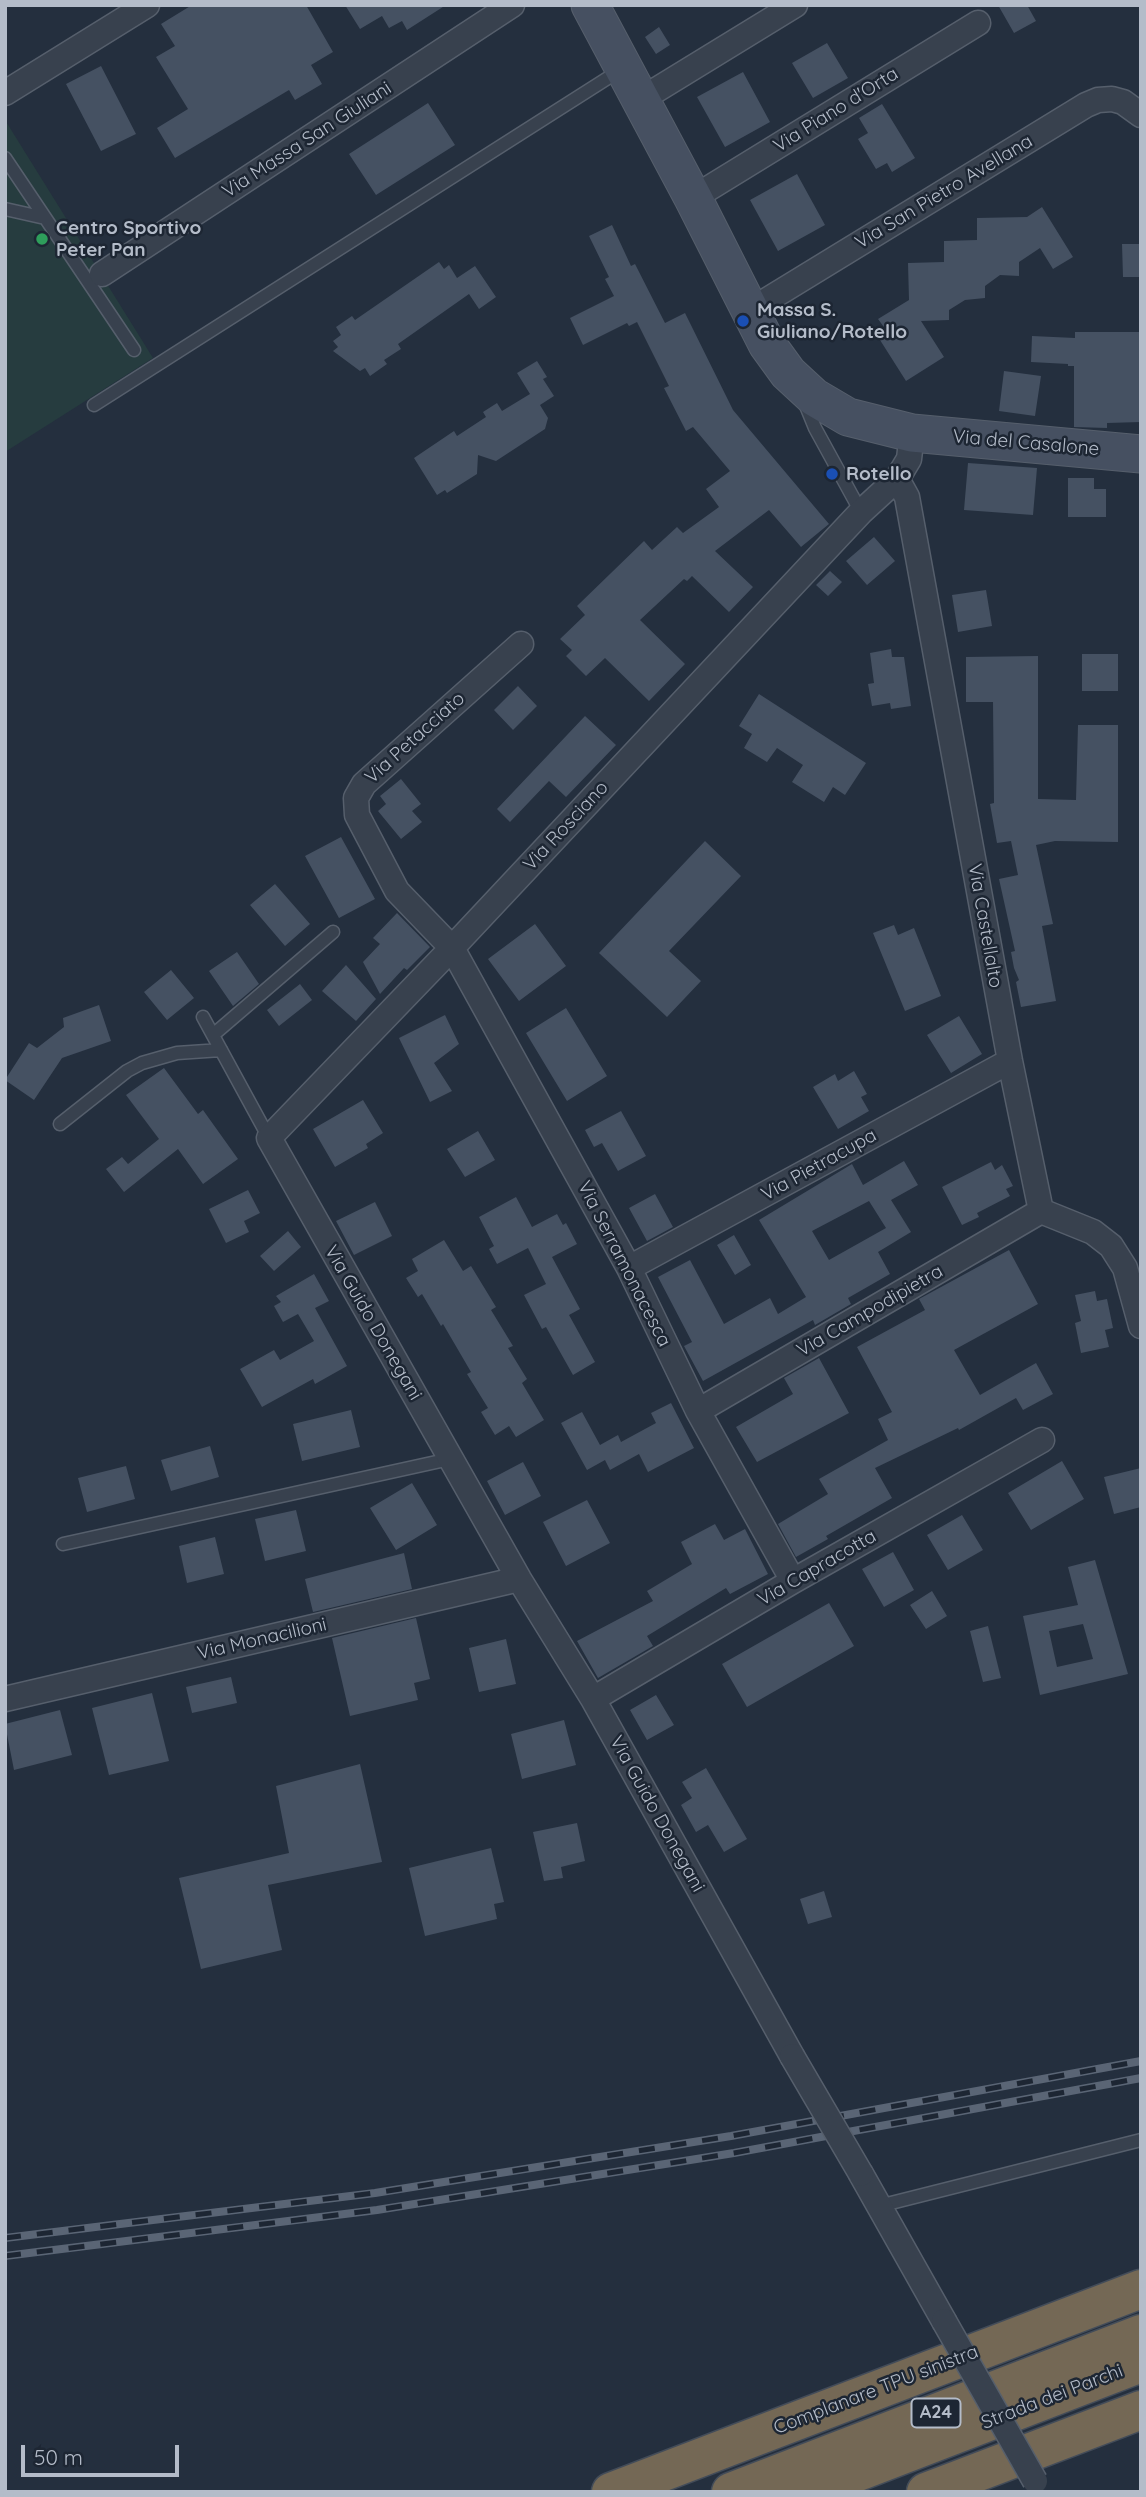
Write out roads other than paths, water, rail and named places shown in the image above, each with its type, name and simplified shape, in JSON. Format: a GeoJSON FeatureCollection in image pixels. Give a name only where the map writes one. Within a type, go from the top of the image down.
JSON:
{"type":"FeatureCollection","features":[{"type":"Feature","properties":{"kind":"highway","name":"Complanare TPU sinistra"},"geometry":{"type":"LineString","coordinates":[[611,2492],[1141,2289]]}},
{"type":"Feature","properties":{"kind":"highway","name":"Strada dei Parchi"},"geometry":{"type":"LineString","coordinates":[[731,2492],[1141,2334]]}},
{"type":"Feature","properties":{"kind":"highway","name":"Strada dei Parchi"},"geometry":{"type":"LineString","coordinates":[[806,2492],[1141,2363]]}},
{"type":"Feature","properties":{"kind":"highway"},"geometry":{"type":"LineString","coordinates":[[926,2492],[1141,2410]]}},
{"type":"Feature","properties":{"kind":"street"},"geometry":{"type":"LineString","coordinates":[[5,93],[147,5]]}},
{"type":"Feature","properties":{"kind":"street","name":"Via Massa San Giuliani"},"geometry":{"type":"LineString","coordinates":[[102,274],[512,5]]}},
{"type":"Feature","properties":{"kind":"street","name":"Via del Casalone"},"geometry":{"type":"LineString","coordinates":[[590,5],[774,354],[797,382],[814,397],[839,413],[859,421],[912,433],[1141,454]]}},
{"type":"Feature","properties":{"kind":"street"},"geometry":{"type":"LineString","coordinates":[[640,100],[795,5]]}},
{"type":"Feature","properties":{"kind":"street","name":"Via Piano d'Orta"},"geometry":{"type":"LineString","coordinates":[[693,198],[978,23]]}},
{"type":"Feature","properties":{"kind":"street","name":"Via San Pietro Avellana"},"geometry":{"type":"LineString","coordinates":[[751,310],[1086,105],[1098,100],[1112,99],[1123,102],[1141,115]]}},
{"type":"Feature","properties":{"kind":"street"},"geometry":{"type":"LineString","coordinates":[[897,480],[909,459],[912,433]]}},
{"type":"Feature","properties":{"kind":"street","name":"Via Rosciano"},"geometry":{"type":"LineString","coordinates":[[269,1138],[452,948],[862,512],[897,480]]}},
{"type":"Feature","properties":{"kind":"street","name":"Via Castellalto"},"geometry":{"type":"LineString","coordinates":[[897,480],[907,497],[1010,1061],[1041,1210]]}},
{"type":"Feature","properties":{"kind":"street","name":"Via Petacciato"},"geometry":{"type":"LineString","coordinates":[[452,948],[393,884],[358,815],[356,798],[364,783],[522,644]]}},
{"type":"Feature","properties":{"kind":"street","name":"Via Serramonacesca"},"geometry":{"type":"LineString","coordinates":[[452,948],[629,1268],[698,1411],[793,1581]]}},
{"type":"Feature","properties":{"kind":"street","name":"Via Pietracupa"},"geometry":{"type":"LineString","coordinates":[[629,1268],[1010,1061]]}},
{"type":"Feature","properties":{"kind":"street","name":"Via Guido Donegani"},"geometry":{"type":"LineString","coordinates":[[269,1138],[519,1579],[593,1699],[1037,2486]]}},
{"type":"Feature","properties":{"kind":"street"},"geometry":{"type":"LineString","coordinates":[[1041,1210],[1093,1232],[1111,1246],[1125,1268],[1141,1326]]}},
{"type":"Feature","properties":{"kind":"street","name":"Via Campodipietra"},"geometry":{"type":"LineString","coordinates":[[698,1411],[1041,1210]]}},
{"type":"Feature","properties":{"kind":"street","name":"Via Capracotta"},"geometry":{"type":"LineString","coordinates":[[593,1699],[793,1581],[1042,1440]]}},
{"type":"Feature","properties":{"kind":"street","name":"Via Monacilioni"},"geometry":{"type":"LineString","coordinates":[[5,1699],[519,1579]]}},
{"type":"Feature","properties":{"kind":"lane"},"geometry":{"type":"LineString","coordinates":[[94,405],[623,68]]}},
{"type":"Feature","properties":{"kind":"lane"},"geometry":{"type":"LineString","coordinates":[[5,158],[134,350]]}},
{"type":"Feature","properties":{"kind":"lane"},"geometry":{"type":"LineString","coordinates":[[5,209],[44,218]]}},
{"type":"Feature","properties":{"kind":"lane"},"geometry":{"type":"LineString","coordinates":[[797,382],[815,428],[862,512]]}},
{"type":"Feature","properties":{"kind":"lane"},"geometry":{"type":"LineString","coordinates":[[213,1035],[333,932]]}},
{"type":"Feature","properties":{"kind":"lane"},"geometry":{"type":"LineString","coordinates":[[203,1017],[269,1138]]}},
{"type":"Feature","properties":{"kind":"lane"},"geometry":{"type":"LineString","coordinates":[[60,1124],[127,1071],[142,1063],[166,1055],[221,1050]]}},
{"type":"Feature","properties":{"kind":"lane"},"geometry":{"type":"LineString","coordinates":[[63,1544],[450,1459]]}},
{"type":"Feature","properties":{"kind":"lane"},"geometry":{"type":"LineString","coordinates":[[879,2206],[1141,2140]]}},
{"type":"Feature","properties":{"kind":"railway"},"geometry":{"type":"LineString","coordinates":[[5,2238],[375,2193],[731,2136],[1141,2061]]}},
{"type":"Feature","properties":{"kind":"railway"},"geometry":{"type":"LineString","coordinates":[[5,2256],[377,2210],[734,2153],[1141,2078]]}},
{"type":"Feature","properties":{"kind":"place","name":"Centro Sportivo Peter Pan"},"geometry":{"type":"Point","coordinates":[42,239]}},
{"type":"Feature","properties":{"kind":"place","name":"Massa S. Giuliano/Rotello"},"geometry":{"type":"Point","coordinates":[743,321]}},
{"type":"Feature","properties":{"kind":"place","name":"Rotello"},"geometry":{"type":"Point","coordinates":[832,474]}}]}
